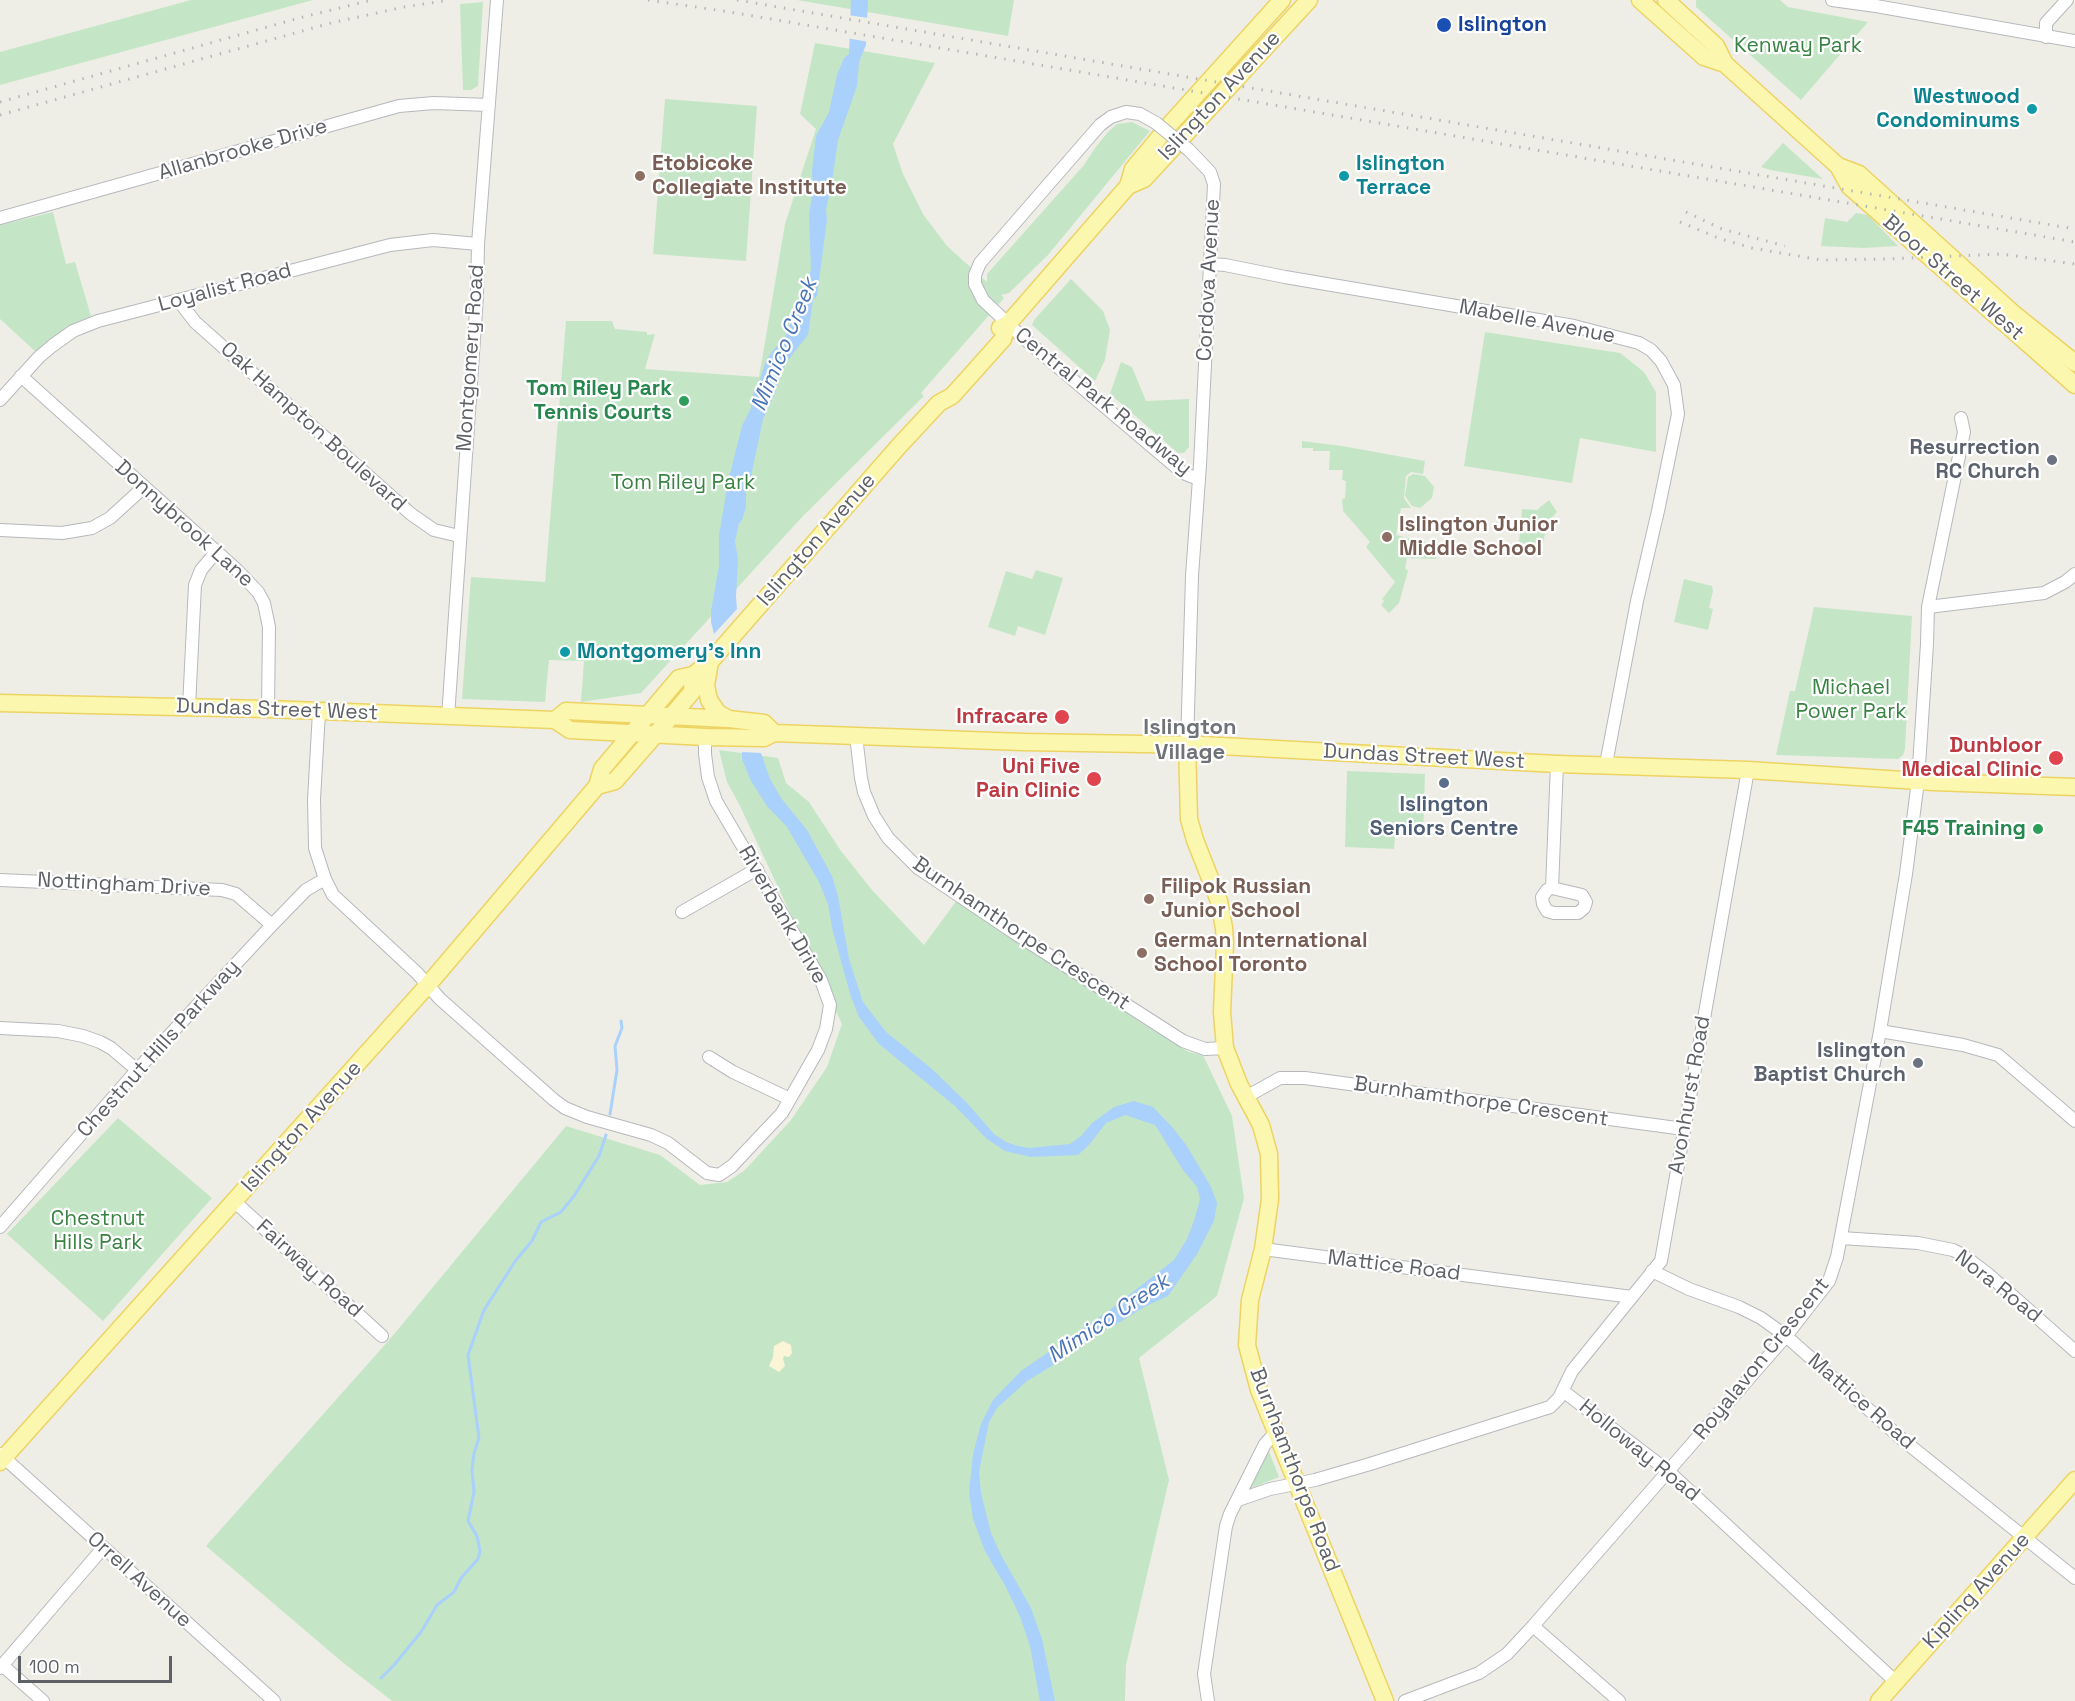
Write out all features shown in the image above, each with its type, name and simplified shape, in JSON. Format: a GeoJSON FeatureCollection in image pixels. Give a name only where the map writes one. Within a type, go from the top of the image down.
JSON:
{"type":"FeatureCollection","features":[{"type":"Feature","properties":{"kind":"main road","name":"Islington Avenue"},"geometry":{"type":"LineString","coordinates":[[1,1458],[236,1202],[427,986],[597,786],[602,769],[679,678],[693,675],[710,662],[939,403],[952,396],[1003,339],[1008,324],[1128,186],[1133,169],[1165,130],[1282,0]]}},
{"type":"Feature","properties":{"kind":"main road","name":"Islington Avenue"},"geometry":{"type":"LineString","coordinates":[[1128,186],[1144,179],[1309,0]]}},
{"type":"Feature","properties":{"kind":"main road","name":"Bloor Street West"},"geometry":{"type":"LineString","coordinates":[[1640,0],[1669,6],[1716,46],[1725,64],[1838,166],[1849,186],[2075,385]]}},
{"type":"Feature","properties":{"kind":"main road","name":"Bloor Street West"},"geometry":{"type":"LineString","coordinates":[[1838,166],[1859,174],[2006,307],[2075,363]]}},
{"type":"Feature","properties":{"kind":"main road"},"geometry":{"type":"LineString","coordinates":[[710,662],[706,685],[709,700],[718,713],[729,719]]}},
{"type":"Feature","properties":{"kind":"main road","name":"Islington Avenue"},"geometry":{"type":"LineString","coordinates":[[597,786],[615,781],[671,717],[692,692],[693,675]]}},
{"type":"Feature","properties":{"kind":"main road","name":"Dundas Street West"},"geometry":{"type":"LineString","coordinates":[[0,703],[268,709],[555,720],[570,730],[705,737],[764,738],[774,733],[1051,743],[1187,745],[2075,787]]}},
{"type":"Feature","properties":{"kind":"main road","name":"Dundas Street West"},"geometry":{"type":"LineString","coordinates":[[555,720],[566,711],[729,719],[764,723],[774,733]]}},
{"type":"Feature","properties":{"kind":"main road"},"geometry":{"type":"LineString","coordinates":[[594,731],[605,746],[602,769]]}},
{"type":"Feature","properties":{"kind":"main road","name":"Burnhamthorpe Road"},"geometry":{"type":"LineString","coordinates":[[1187,745],[1189,819],[1219,901],[1224,928],[1222,1012],[1225,1048],[1232,1069],[1261,1125],[1269,1154],[1270,1199],[1263,1249],[1251,1300],[1247,1345],[1259,1390],[1385,1701]]}},
{"type":"Feature","properties":{"kind":"main road","name":"Kipling Avenue"},"geometry":{"type":"LineString","coordinates":[[1879,1701],[2075,1480]]}},
{"type":"Feature","properties":{"kind":"street","name":"Montgomery Road"},"geometry":{"type":"LineString","coordinates":[[448,717],[478,244],[497,0]]}},
{"type":"Feature","properties":{"kind":"street"},"geometry":{"type":"LineString","coordinates":[[1832,0],[1877,3],[2075,41]]}},
{"type":"Feature","properties":{"kind":"street"},"geometry":{"type":"LineString","coordinates":[[2046,37],[2046,22],[2067,0]]}},
{"type":"Feature","properties":{"kind":"street","name":"Allanbrooke Drive"},"geometry":{"type":"LineString","coordinates":[[0,218],[399,106],[434,103],[489,105]]}},
{"type":"Feature","properties":{"kind":"street","name":"Cordova Avenue"},"geometry":{"type":"LineString","coordinates":[[1008,324],[983,300],[978,292],[975,275],[980,263],[1106,120],[1126,112],[1140,114],[1156,123],[1189,150],[1210,172],[1214,184],[1211,264],[1192,576],[1187,745]]}},
{"type":"Feature","properties":{"kind":"street","name":"Loyalist Road"},"geometry":{"type":"LineString","coordinates":[[0,400],[44,352],[79,328],[98,321],[400,243],[433,240],[478,244]]}},
{"type":"Feature","properties":{"kind":"street","name":"Mabelle Avenue"},"geometry":{"type":"LineString","coordinates":[[1211,264],[1574,326],[1639,343],[1656,355],[1664,365],[1677,394],[1678,414],[1637,601],[1606,764]]}},
{"type":"Feature","properties":{"kind":"street","name":"Oak Hampton Boulevard"},"geometry":{"type":"LineString","coordinates":[[179,301],[195,322],[411,514],[434,530],[459,536]]}},
{"type":"Feature","properties":{"kind":"street","name":"Central Park Roadway"},"geometry":{"type":"LineString","coordinates":[[1008,324],[1183,473],[1198,479]]}},
{"type":"Feature","properties":{"kind":"street","name":"Donnybrook Lane"},"geometry":{"type":"LineString","coordinates":[[21,376],[251,584],[264,603],[269,627],[268,709]]}},
{"type":"Feature","properties":{"kind":"street","name":"Royalavon Crescent"},"geometry":{"type":"LineString","coordinates":[[1406,1701],[1463,1681],[1507,1654],[1786,1336],[1829,1281],[1841,1238],[1880,1031],[1906,874],[1918,781],[1928,607],[1964,432],[1960,418]]}},
{"type":"Feature","properties":{"kind":"street"},"geometry":{"type":"LineString","coordinates":[[0,530],[62,533],[92,528],[110,519],[144,487]]}},
{"type":"Feature","properties":{"kind":"street"},"geometry":{"type":"LineString","coordinates":[[189,707],[195,585],[201,570],[216,552]]}},
{"type":"Feature","properties":{"kind":"street"},"geometry":{"type":"LineString","coordinates":[[1928,607],[2044,592],[2065,582],[2075,574]]}},
{"type":"Feature","properties":{"kind":"street","name":"Riverbank Drive"},"geometry":{"type":"LineString","coordinates":[[319,712],[314,799],[315,848],[333,895],[417,973],[427,986],[565,1108],[587,1117],[651,1135],[668,1143],[707,1173],[719,1175],[726,1171],[776,1121],[790,1100],[818,1050],[826,1029],[830,1005],[821,980],[712,794],[706,762],[705,737]]}},
{"type":"Feature","properties":{"kind":"street","name":"Burnhamthorpe Crescent"},"geometry":{"type":"LineString","coordinates":[[856,736],[864,792],[874,816],[888,838],[918,868],[1168,1032],[1198,1047],[1225,1048]]}},
{"type":"Feature","properties":{"kind":"street"},"geometry":{"type":"LineString","coordinates":[[1552,888],[1557,764]]}},
{"type":"Feature","properties":{"kind":"street","name":"Avonhurst Road"},"geometry":{"type":"LineString","coordinates":[[1563,1391],[1572,1371],[1661,1261],[1748,770]]}},
{"type":"Feature","properties":{"kind":"street"},"geometry":{"type":"LineString","coordinates":[[682,912],[757,869]]}},
{"type":"Feature","properties":{"kind":"street","name":"Chestnut Hills Parkway"},"geometry":{"type":"LineString","coordinates":[[3,1218],[136,1070],[272,925],[306,890],[325,879]]}},
{"type":"Feature","properties":{"kind":"street","name":"Nottingham Drive"},"geometry":{"type":"LineString","coordinates":[[0,880],[203,888],[227,891],[246,902],[272,925]]}},
{"type":"Feature","properties":{"kind":"street"},"geometry":{"type":"LineString","coordinates":[[0,1028],[58,1030],[83,1036],[111,1048],[136,1070]]}},
{"type":"Feature","properties":{"kind":"street"},"geometry":{"type":"LineString","coordinates":[[1880,1031],[1963,1045],[1998,1056],[2075,1121]]}},
{"type":"Feature","properties":{"kind":"street"},"geometry":{"type":"LineString","coordinates":[[709,1057],[733,1072],[790,1100]]}},
{"type":"Feature","properties":{"kind":"street","name":"Burnhamthorpe Crescent"},"geometry":{"type":"LineString","coordinates":[[1246,1097],[1280,1078],[1305,1078],[1684,1129]]}},
{"type":"Feature","properties":{"kind":"street","name":"Fairway Road"},"geometry":{"type":"LineString","coordinates":[[236,1202],[382,1336]]}},
{"type":"Feature","properties":{"kind":"street","name":"Nora Road"},"geometry":{"type":"LineString","coordinates":[[1841,1238],[1890,1239],[1953,1250],[1988,1274],[2075,1351]]}},
{"type":"Feature","properties":{"kind":"street","name":"Mattice Road"},"geometry":{"type":"LineString","coordinates":[[1263,1249],[1632,1297]]}},
{"type":"Feature","properties":{"kind":"street","name":"Mattice Road"},"geometry":{"type":"LineString","coordinates":[[1652,1271],[1689,1289],[1739,1307],[1761,1318],[1786,1336],[1903,1440],[2075,1578]]}},
{"type":"Feature","properties":{"kind":"street","name":"Holloway Road"},"geometry":{"type":"LineString","coordinates":[[1238,1500],[1270,1489],[1298,1484],[1370,1464],[1531,1414],[1550,1407],[1563,1391],[1668,1471],[1896,1682]]}},
{"type":"Feature","properties":{"kind":"street"},"geometry":{"type":"LineString","coordinates":[[1208,1701],[1204,1674],[1228,1520],[1265,1444],[1276,1431]]}},
{"type":"Feature","properties":{"kind":"street","name":"Orrell Avenue"},"geometry":{"type":"LineString","coordinates":[[1,1458],[274,1701]]}},
{"type":"Feature","properties":{"kind":"street"},"geometry":{"type":"LineString","coordinates":[[43,1701],[1,1666],[103,1548]]}},
{"type":"Feature","properties":{"kind":"street"},"geometry":{"type":"LineString","coordinates":[[1533,1626],[1619,1701]]}},
{"type":"Feature","properties":{"kind":"green space"},"geometry":{"type":"Polygon","coordinates":[[[191,0],[313,0],[0,85],[0,52],[191,0]]]}},
{"type":"Feature","properties":{"kind":"green space"},"geometry":{"type":"Polygon","coordinates":[[[797,0],[1014,0],[1008,36],[797,0]]]}},
{"type":"Feature","properties":{"kind":"green space","name":"Kenway Park"},"geometry":{"type":"Polygon","coordinates":[[[1696,0],[1780,0],[1788,7],[1868,22],[1801,100],[1696,7],[1696,0]]]}},
{"type":"Feature","properties":{"kind":"green space"},"geometry":{"type":"Polygon","coordinates":[[[483,2],[478,86],[471,90],[463,90],[460,4],[483,2]]]}},
{"type":"Feature","properties":{"kind":"green space","name":"Tom Riley Park"},"geometry":{"type":"Polygon","coordinates":[[[815,43],[935,63],[893,144],[903,174],[923,214],[947,246],[987,282],[987,274],[1084,165],[1108,132],[1117,124],[1132,122],[1150,131],[1048,255],[1009,293],[1001,295],[1004,298],[921,393],[924,396],[803,516],[641,693],[581,702],[584,661],[549,660],[545,702],[462,699],[471,577],[545,582],[566,321],[612,321],[615,329],[647,332],[647,335],[655,334],[645,369],[759,377],[785,224],[816,129],[800,114],[815,43]]]}},
{"type":"Feature","properties":{"kind":"green space"},"geometry":{"type":"Polygon","coordinates":[[[665,99],[757,106],[746,261],[653,254],[665,99]]]}},
{"type":"Feature","properties":{"kind":"green space"},"geometry":{"type":"Polygon","coordinates":[[[1783,143],[1823,179],[1761,167],[1783,143]]]}},
{"type":"Feature","properties":{"kind":"green space"},"geometry":{"type":"Polygon","coordinates":[[[53,212],[66,264],[75,262],[91,316],[68,326],[36,352],[0,319],[0,225],[53,212]]]}},
{"type":"Feature","properties":{"kind":"green space"},"geometry":{"type":"Polygon","coordinates":[[[1856,213],[1868,215],[1898,246],[1863,248],[1821,246],[1825,218],[1847,222],[1856,213]]]}},
{"type":"Feature","properties":{"kind":"green space"},"geometry":{"type":"Polygon","coordinates":[[[1071,279],[1103,311],[1110,330],[1105,360],[1095,381],[1032,325],[1071,279]]]}},
{"type":"Feature","properties":{"kind":"green space"},"geometry":{"type":"Polygon","coordinates":[[[1485,332],[1620,353],[1644,372],[1656,392],[1656,452],[1580,438],[1572,483],[1464,466],[1485,332]]]}},
{"type":"Feature","properties":{"kind":"green space"},"geometry":{"type":"Polygon","coordinates":[[[1121,362],[1132,367],[1146,401],[1189,399],[1189,447],[1184,453],[1178,453],[1110,394],[1121,362]]]}},
{"type":"Feature","properties":{"kind":"green space"},"geometry":{"type":"Polygon","coordinates":[[[1302,441],[1425,461],[1423,474],[1411,472],[1406,476],[1404,498],[1411,508],[1401,508],[1396,535],[1441,546],[1436,559],[1407,558],[1405,568],[1408,571],[1399,603],[1389,613],[1381,605],[1384,601],[1382,599],[1395,582],[1366,547],[1370,542],[1343,511],[1342,499],[1345,498],[1346,481],[1342,480],[1343,470],[1329,470],[1330,451],[1313,451],[1313,448],[1302,448],[1302,441]]]}},
{"type":"Feature","properties":{"kind":"green space"},"geometry":{"type":"Polygon","coordinates":[[[1413,474],[1425,476],[1434,487],[1432,498],[1420,508],[1412,506],[1405,496],[1408,477],[1413,474]]]}},
{"type":"Feature","properties":{"kind":"green space"},"geometry":{"type":"Polygon","coordinates":[[[1549,500],[1557,512],[1547,523],[1542,549],[1519,543],[1522,509],[1537,510],[1549,500]]]}},
{"type":"Feature","properties":{"kind":"green space"},"geometry":{"type":"Polygon","coordinates":[[[1036,570],[1063,578],[1045,635],[1018,626],[1015,636],[988,627],[1006,571],[1032,579],[1036,570]]]}},
{"type":"Feature","properties":{"kind":"green space"},"geometry":{"type":"Polygon","coordinates":[[[1684,579],[1712,586],[1709,608],[1713,609],[1708,630],[1674,622],[1684,579]]]}},
{"type":"Feature","properties":{"kind":"green space","name":"Michael Power Park"},"geometry":{"type":"Polygon","coordinates":[[[1814,607],[1912,616],[1905,749],[1903,755],[1898,759],[1776,755],[1790,691],[1795,691],[1814,607]]]}},
{"type":"Feature","properties":{"kind":"green space"},"geometry":{"type":"Polygon","coordinates":[[[719,750],[778,758],[786,783],[809,802],[841,851],[872,890],[924,945],[957,900],[1149,1028],[1189,1052],[1203,1055],[1232,1116],[1244,1198],[1217,1296],[1139,1358],[1169,1480],[1126,1665],[1125,1701],[392,1701],[341,1661],[206,1546],[390,1339],[566,1126],[660,1155],[700,1185],[727,1182],[745,1170],[791,1120],[827,1067],[842,1024],[727,782],[719,750]]]}},
{"type":"Feature","properties":{"kind":"green space"},"geometry":{"type":"Polygon","coordinates":[[[1347,771],[1425,774],[1423,836],[1395,835],[1394,849],[1345,847],[1347,771]]]}},
{"type":"Feature","properties":{"kind":"green space","name":"Chestnut Hills Park"},"geometry":{"type":"Polygon","coordinates":[[[118,1118],[212,1198],[103,1321],[7,1234],[118,1118]]]}},
{"type":"Feature","properties":{"kind":"green space"},"geometry":{"type":"Polygon","coordinates":[[[1266,1444],[1279,1477],[1251,1488],[1247,1482],[1266,1444]]]}},
{"type":"Feature","properties":{"kind":"sand"},"geometry":{"type":"Polygon","coordinates":[[[783,1341],[791,1345],[792,1353],[789,1357],[784,1356],[785,1366],[779,1372],[769,1366],[774,1346],[783,1341]]]}},
{"type":"Feature","properties":{"kind":"water","name":"Mimico Creek"},"geometry":{"type":"Polygon","coordinates":[[[851,0],[868,0],[866,45],[859,62],[857,86],[838,140],[826,209],[827,220],[817,296],[813,300],[808,335],[787,361],[763,419],[750,481],[746,489],[746,507],[735,541],[738,560],[737,609],[714,634],[711,611],[719,566],[719,536],[728,482],[742,426],[751,408],[755,386],[759,383],[766,360],[776,347],[783,343],[811,269],[809,215],[816,136],[829,112],[837,75],[844,58],[849,54],[851,0]]]}},
{"type":"Feature","properties":{"kind":"water","name":"Mimico Creek"},"geometry":{"type":"Polygon","coordinates":[[[742,752],[761,753],[770,779],[781,798],[807,830],[832,876],[838,896],[849,959],[863,1002],[886,1032],[932,1069],[967,1103],[994,1134],[1018,1146],[1029,1148],[1070,1144],[1081,1136],[1092,1123],[1114,1107],[1134,1101],[1153,1107],[1187,1146],[1211,1187],[1217,1203],[1214,1221],[1197,1254],[1168,1296],[1144,1307],[1112,1327],[1098,1330],[1068,1356],[1027,1381],[997,1408],[989,1422],[979,1472],[981,1493],[991,1533],[1031,1608],[1042,1639],[1055,1701],[1040,1701],[1030,1646],[1021,1619],[985,1551],[973,1519],[969,1492],[973,1454],[981,1424],[993,1400],[1021,1371],[1111,1309],[1174,1260],[1187,1239],[1195,1218],[1200,1199],[1197,1187],[1183,1170],[1155,1125],[1125,1115],[1106,1123],[1078,1155],[1031,1157],[1005,1151],[987,1139],[955,1106],[879,1044],[859,1017],[851,997],[832,928],[828,904],[819,882],[787,827],[767,806],[751,781],[742,759],[742,752]]]}},
{"type":"Feature","properties":{"kind":"pier"},"geometry":{"type":"Polygon","coordinates":[[[847,15],[869,18],[869,42],[846,38],[847,15]]]}},
{"type":"Feature","properties":{"kind":"waterway"},"geometry":{"type":"LineString","coordinates":[[610,1114],[617,1070],[615,1046],[622,1028],[621,1021]]}},
{"type":"Feature","properties":{"kind":"waterway"},"geometry":{"type":"LineString","coordinates":[[381,1678],[421,1632],[437,1605],[454,1592],[461,1578],[478,1559],[480,1551],[477,1536],[468,1521],[474,1492],[472,1470],[474,1453],[479,1438],[468,1355],[484,1310],[516,1260],[532,1241],[541,1222],[561,1212],[574,1196],[599,1156],[606,1135]]}},
{"type":"Feature","properties":{"kind":"railway"},"geometry":{"type":"LineString","coordinates":[[0,102],[303,17],[372,0]]}},
{"type":"Feature","properties":{"kind":"railway"},"geometry":{"type":"LineString","coordinates":[[0,115],[331,23],[404,7],[450,0]]}},
{"type":"Feature","properties":{"kind":"railway"},"geometry":{"type":"LineString","coordinates":[[648,0],[730,12],[2075,242]]}},
{"type":"Feature","properties":{"kind":"railway"},"geometry":{"type":"LineString","coordinates":[[737,0],[2075,229]]}},
{"type":"Feature","properties":{"kind":"railway"},"geometry":{"type":"LineString","coordinates":[[1686,212],[1722,229],[1785,246]]}},
{"type":"Feature","properties":{"kind":"railway"},"geometry":{"type":"LineString","coordinates":[[1680,222],[1721,239],[1752,248],[1821,260],[2001,254],[2075,264]]}},
{"type":"Feature","properties":{"kind":"place","name":"Islington"},"geometry":{"type":"Point","coordinates":[1444,25]}},
{"type":"Feature","properties":{"kind":"place","name":"Westwood Condominums"},"geometry":{"type":"Point","coordinates":[2032,109]}},
{"type":"Feature","properties":{"kind":"place","name":"Etobicoke Collegiate Institute"},"geometry":{"type":"Point","coordinates":[640,176]}},
{"type":"Feature","properties":{"kind":"place","name":"Islington Terrace"},"geometry":{"type":"Point","coordinates":[1344,176]}},
{"type":"Feature","properties":{"kind":"place","name":"Tom Riley Park Tennis Courts"},"geometry":{"type":"Point","coordinates":[684,401]}},
{"type":"Feature","properties":{"kind":"place","name":"Resurrection RC Church"},"geometry":{"type":"Point","coordinates":[2052,460]}},
{"type":"Feature","properties":{"kind":"place","name":"Islington Junior Middle School"},"geometry":{"type":"Point","coordinates":[1387,537]}},
{"type":"Feature","properties":{"kind":"place","name":"Montgomery's Inn"},"geometry":{"type":"Point","coordinates":[565,652]}},
{"type":"Feature","properties":{"kind":"place","name":"Infracare"},"geometry":{"type":"Point","coordinates":[1062,717]}},
{"type":"Feature","properties":{"kind":"place","name":"Dunbloor Medical Clinic"},"geometry":{"type":"Point","coordinates":[2056,758]}},
{"type":"Feature","properties":{"kind":"place","name":"Uni Five Pain Clinic"},"geometry":{"type":"Point","coordinates":[1094,779]}},
{"type":"Feature","properties":{"kind":"place","name":"Islington Seniors Centre"},"geometry":{"type":"Point","coordinates":[1444,783]}},
{"type":"Feature","properties":{"kind":"place","name":"F45 Training"},"geometry":{"type":"Point","coordinates":[2038,829]}},
{"type":"Feature","properties":{"kind":"place","name":"Filipok Russian Junior School"},"geometry":{"type":"Point","coordinates":[1149,899]}},
{"type":"Feature","properties":{"kind":"place","name":"German International School Toronto"},"geometry":{"type":"Point","coordinates":[1142,953]}},
{"type":"Feature","properties":{"kind":"place","name":"Islington Baptist Church"},"geometry":{"type":"Point","coordinates":[1918,1063]}},
{"type":"Feature","properties":{"kind":"district","name":"Islington Village"},"geometry":{"type":"Point","coordinates":[1190,740]}}]}
